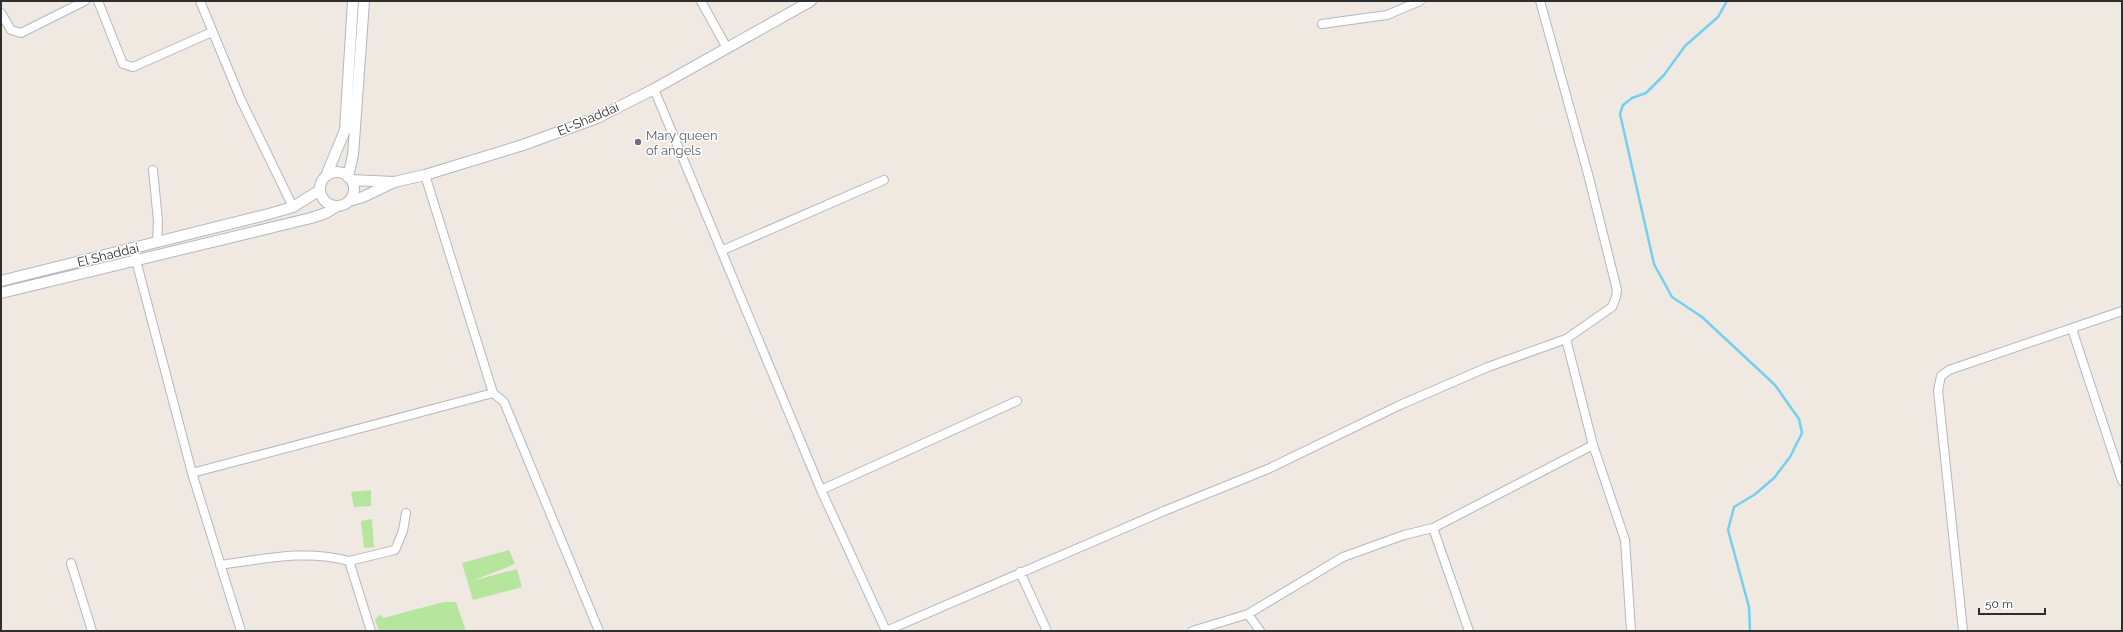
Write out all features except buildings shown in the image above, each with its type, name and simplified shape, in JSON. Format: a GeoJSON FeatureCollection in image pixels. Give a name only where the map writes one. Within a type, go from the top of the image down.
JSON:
{"type":"FeatureCollection","features":[{"type":"Feature","properties":{"kind":"street"},"geometry":{"type":"LineString","coordinates":[[1,12],[10,30],[21,33],[85,1]]}},
{"type":"Feature","properties":{"kind":"street"},"geometry":{"type":"LineString","coordinates":[[98,1],[123,64],[128,67],[133,67],[212,32]]}},
{"type":"Feature","properties":{"kind":"street"},"geometry":{"type":"LineString","coordinates":[[200,1],[241,100],[293,207]]}},
{"type":"Feature","properties":{"kind":"street"},"geometry":{"type":"LineString","coordinates":[[337,206],[332,206],[323,200],[320,190],[345,130],[353,1]]}},
{"type":"Feature","properties":{"kind":"street"},"geometry":{"type":"LineString","coordinates":[[1,293],[311,218],[326,213],[349,201],[353,191],[349,179],[353,154],[364,1]]}},
{"type":"Feature","properties":{"kind":"street"},"geometry":{"type":"LineString","coordinates":[[701,1],[727,48]]}},
{"type":"Feature","properties":{"kind":"street","name":"El-Shaddai"},"geometry":{"type":"LineString","coordinates":[[349,201],[363,197],[394,182],[425,175],[523,145],[597,118],[654,89],[811,1]]}},
{"type":"Feature","properties":{"kind":"street"},"geometry":{"type":"LineString","coordinates":[[1322,24],[1387,15],[1420,1]]}},
{"type":"Feature","properties":{"kind":"street"},"geometry":{"type":"LineString","coordinates":[[654,89],[723,250],[821,490],[885,631],[1020,572],[1268,469],[1414,398],[1488,367],[1566,338],[1612,307],[1616,298],[1617,290],[1588,174],[1540,1]]}},
{"type":"Feature","properties":{"kind":"street"},"geometry":{"type":"LineString","coordinates":[[153,170],[158,221],[157,243]]}},
{"type":"Feature","properties":{"kind":"street"},"geometry":{"type":"LineString","coordinates":[[326,176],[335,173],[349,179],[394,182]]}},
{"type":"Feature","properties":{"kind":"street"},"geometry":{"type":"LineString","coordinates":[[425,175],[493,393],[504,402],[599,631]]}},
{"type":"Feature","properties":{"kind":"street"},"geometry":{"type":"LineString","coordinates":[[723,250],[884,180]]}},
{"type":"Feature","properties":{"kind":"street","name":"El Shaddai"},"geometry":{"type":"LineString","coordinates":[[1,281],[157,243],[293,207],[320,190]]}},
{"type":"Feature","properties":{"kind":"street"},"geometry":{"type":"LineString","coordinates":[[133,249],[192,473],[241,631]]}},
{"type":"Feature","properties":{"kind":"street"},"geometry":{"type":"LineString","coordinates":[[1963,631],[1938,390],[1941,376],[1949,370],[2122,311]]}},
{"type":"Feature","properties":{"kind":"street"},"geometry":{"type":"LineString","coordinates":[[2072,329],[2122,482]]}},
{"type":"Feature","properties":{"kind":"street"},"geometry":{"type":"LineString","coordinates":[[1566,338],[1593,445],[1625,540],[1631,631]]}},
{"type":"Feature","properties":{"kind":"street"},"geometry":{"type":"LineString","coordinates":[[192,473],[493,393]]}},
{"type":"Feature","properties":{"kind":"street"},"geometry":{"type":"LineString","coordinates":[[821,490],[1017,401]]}},
{"type":"Feature","properties":{"kind":"street"},"geometry":{"type":"LineString","coordinates":[[1192,631],[1248,614],[1343,557],[1378,544],[1433,528],[1593,445]]}},
{"type":"Feature","properties":{"kind":"street"},"geometry":{"type":"LineString","coordinates":[[220,565],[291,555],[311,554],[331,556],[349,561],[395,550],[403,531],[406,513]]}},
{"type":"Feature","properties":{"kind":"street"},"geometry":{"type":"LineString","coordinates":[[1433,528],[1469,631]]}},
{"type":"Feature","properties":{"kind":"street"},"geometry":{"type":"LineString","coordinates":[[349,561],[371,631]]}},
{"type":"Feature","properties":{"kind":"street"},"geometry":{"type":"LineString","coordinates":[[71,563],[92,631]]}},
{"type":"Feature","properties":{"kind":"street"},"geometry":{"type":"LineString","coordinates":[[1020,572],[1047,631]]}},
{"type":"Feature","properties":{"kind":"street"},"geometry":{"type":"LineString","coordinates":[[1248,614],[1260,631]]}},
{"type":"Feature","properties":{"kind":"green space"},"geometry":{"type":"Polygon","coordinates":[[[371,490],[371,506],[354,507],[351,492],[371,490]]]}},
{"type":"Feature","properties":{"kind":"green space"},"geometry":{"type":"Polygon","coordinates":[[[372,519],[374,547],[364,548],[361,521],[372,519]]]}},
{"type":"Feature","properties":{"kind":"green space"},"geometry":{"type":"Polygon","coordinates":[[[509,550],[515,564],[472,581],[517,569],[522,587],[473,600],[462,563],[509,550]]]}},
{"type":"Feature","properties":{"kind":"green space"},"geometry":{"type":"Polygon","coordinates":[[[444,602],[456,602],[466,631],[379,631],[375,619],[381,614],[383,618],[444,602]]]}},
{"type":"Feature","properties":{"kind":"waterway"},"geometry":{"type":"LineString","coordinates":[[1727,1],[1718,17],[1685,46],[1664,75],[1646,93],[1632,98],[1623,105],[1620,114],[1654,264],[1672,297],[1702,317],[1775,385],[1799,419],[1802,433],[1790,457],[1774,478],[1754,495],[1734,507],[1728,530],[1749,607],[1750,631]]}},
{"type":"Feature","properties":{"kind":"place","name":"Mary queen of angels"},"geometry":{"type":"Point","coordinates":[638,142]}}]}
